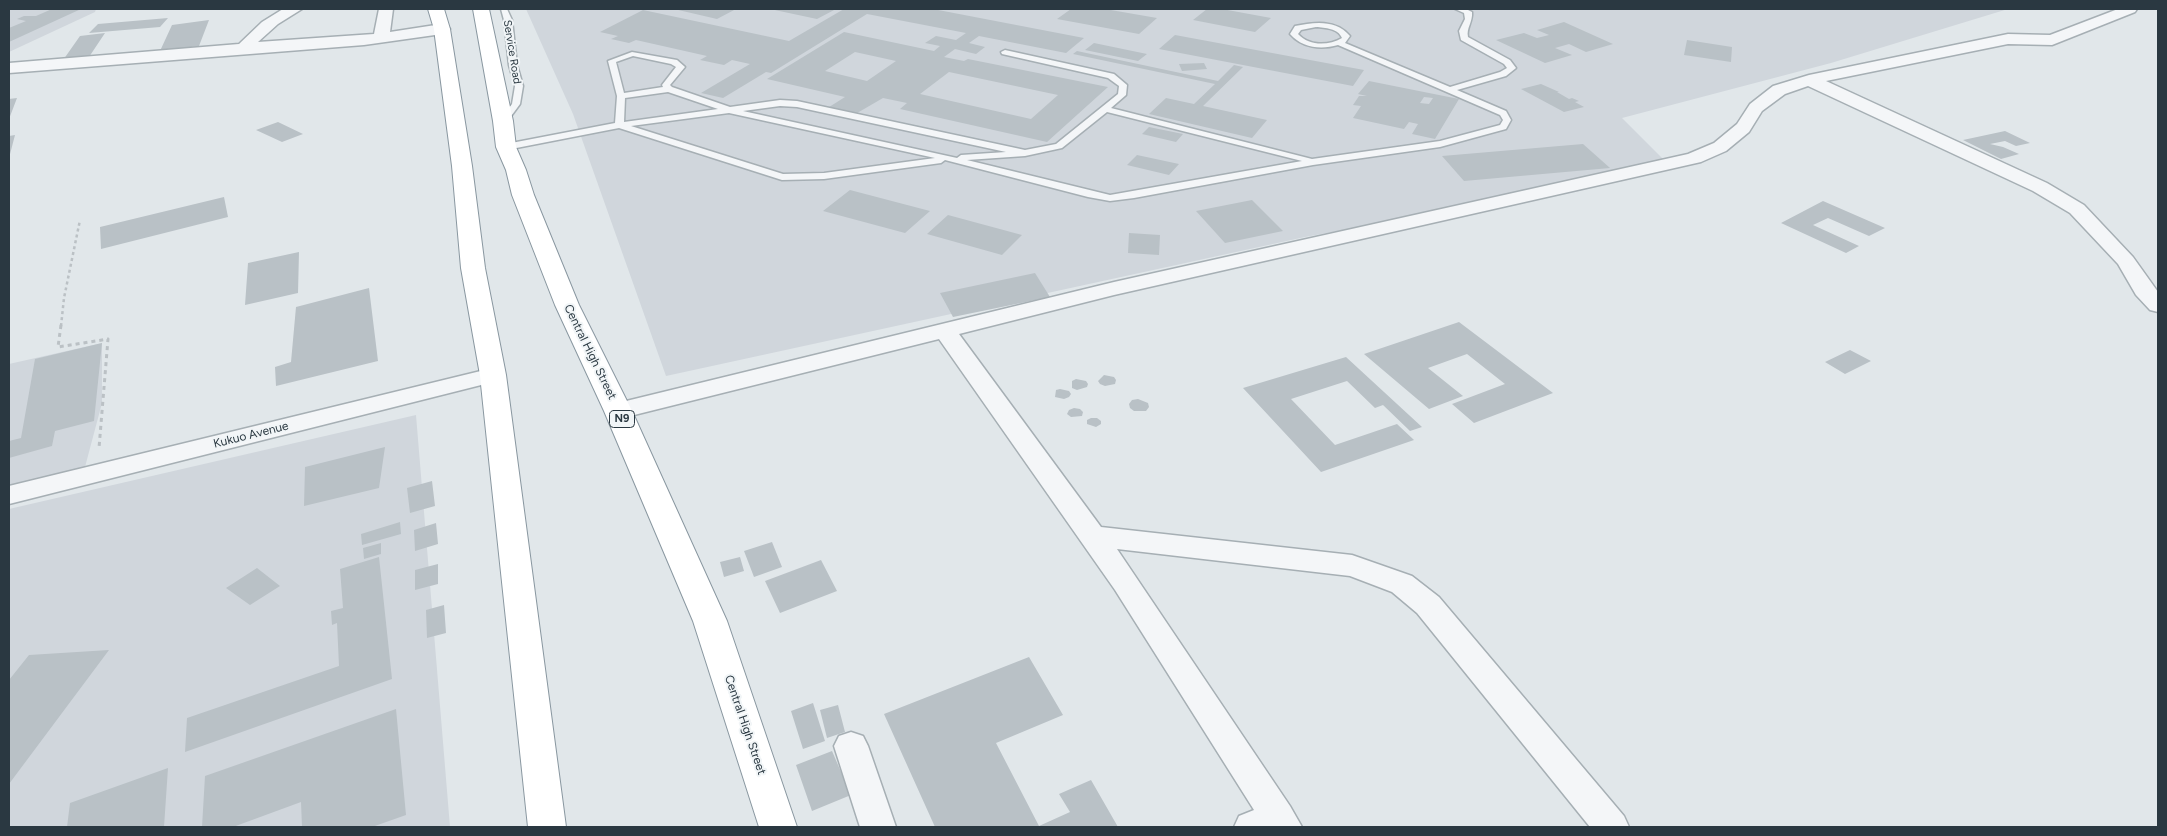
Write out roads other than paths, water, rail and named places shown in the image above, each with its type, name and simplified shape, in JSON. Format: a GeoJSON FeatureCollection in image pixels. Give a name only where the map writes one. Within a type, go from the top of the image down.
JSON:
{"type":"FeatureCollection","features":[{"type":"Feature","properties":{"kind":"highway","name":"Central High Street"},"geometry":{"type":"LineString","coordinates":[[481,9],[504,134],[567,305],[618,411],[710,621],[778,827]]}},
{"type":"Feature","properties":{"kind":"highway"},"geometry":{"type":"LineString","coordinates":[[439,19],[462,166],[473,268],[493,375],[547,827]]}},
{"type":"Feature","properties":{"kind":"street"},"geometry":{"type":"LineString","coordinates":[[244,48],[262,28],[277,17],[295,9]]}},
{"type":"Feature","properties":{"kind":"street"},"geometry":{"type":"LineString","coordinates":[[381,38],[386,9]]}},
{"type":"Feature","properties":{"kind":"street"},"geometry":{"type":"LineString","coordinates":[[618,411],[944,330],[1534,193],[1694,158],[1720,147],[1728,141],[1743,128],[1756,108],[1779,90],[1809,80],[2008,39],[2052,40],[2130,9]]}},
{"type":"Feature","properties":{"kind":"street"},"geometry":{"type":"LineString","coordinates":[[9,68],[381,38],[439,19]]}},
{"type":"Feature","properties":{"kind":"street"},"geometry":{"type":"LineString","coordinates":[[1809,80],[2040,187],[2077,209],[2126,261],[2144,290],[2158,305]]}},
{"type":"Feature","properties":{"kind":"street"},"geometry":{"type":"LineString","coordinates":[[944,330],[1124,582],[1272,824]]}},
{"type":"Feature","properties":{"kind":"street","name":"Kukuo Avenue"},"geometry":{"type":"LineString","coordinates":[[9,495],[493,375]]}},
{"type":"Feature","properties":{"kind":"street"},"geometry":{"type":"LineString","coordinates":[[1092,536],[1352,566],[1402,584],[1428,604],[1611,827]]}},
{"type":"Feature","properties":{"kind":"street"},"geometry":{"type":"LineString","coordinates":[[851,746],[878,827]]}},
{"type":"Feature","properties":{"kind":"lane","name":"Service Road"},"geometry":{"type":"LineString","coordinates":[[504,9],[513,65],[519,86],[516,104],[504,134]]}},
{"type":"Feature","properties":{"kind":"lane"},"geometry":{"type":"LineString","coordinates":[[1448,90],[1503,74],[1512,68],[1507,62],[1464,38],[1463,31],[1469,19],[1468,12],[1459,9]]}},
{"type":"Feature","properties":{"kind":"lane"},"geometry":{"type":"LineString","coordinates":[[622,96],[669,89],[729,110],[951,159],[1110,198],[1313,162],[1440,144],[1486,133],[1502,127],[1507,120],[1503,113],[1338,43],[1313,44],[1300,40],[1294,34],[1298,28],[1304,26],[1327,26],[1344,33],[1345,39],[1338,43]]}},
{"type":"Feature","properties":{"kind":"lane"},"geometry":{"type":"LineString","coordinates":[[619,125],[782,177],[824,176],[951,159],[1025,152],[1059,146],[1122,95],[1124,85],[1111,76],[1004,52]]}},
{"type":"Feature","properties":{"kind":"lane"},"geometry":{"type":"LineString","coordinates":[[619,125],[622,96],[612,61],[632,54],[674,62],[681,67],[666,85],[669,89]]}},
{"type":"Feature","properties":{"kind":"lane"},"geometry":{"type":"LineString","coordinates":[[504,134],[619,125],[780,103],[797,104],[1025,152]]}},
{"type":"Feature","properties":{"kind":"lane"},"geometry":{"type":"LineString","coordinates":[[1106,109],[1313,162]]}}]}
